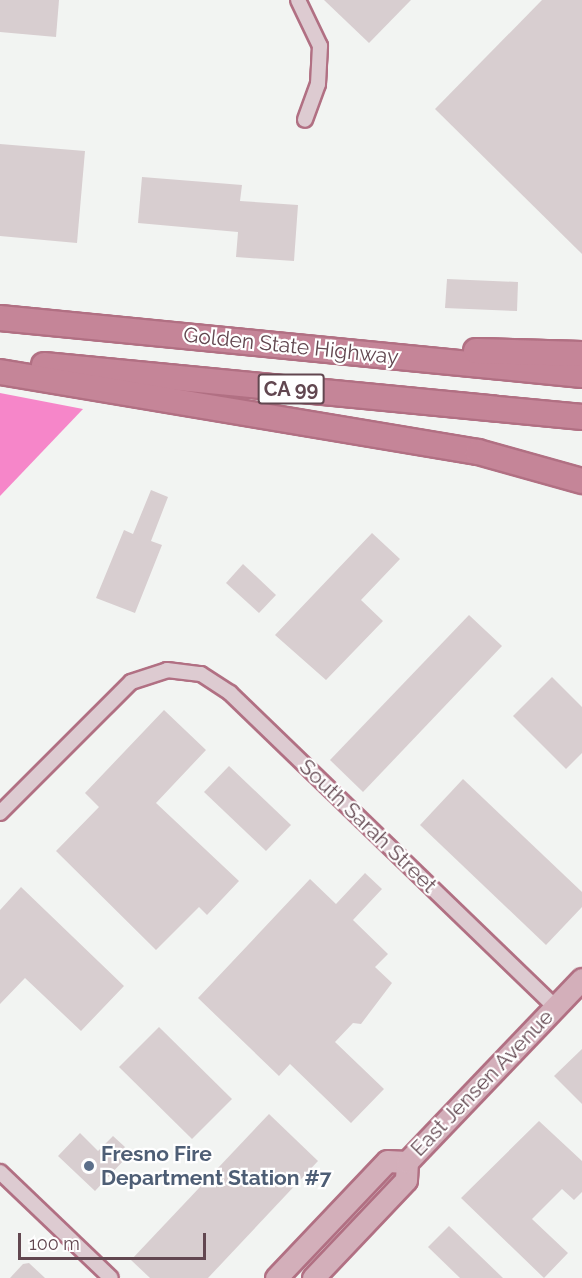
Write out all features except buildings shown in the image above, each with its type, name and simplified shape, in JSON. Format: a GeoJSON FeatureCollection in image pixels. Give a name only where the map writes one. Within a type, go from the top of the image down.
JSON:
{"type":"FeatureCollection","features":[{"type":"Feature","properties":{"kind":"highway","name":"Golden State Highway"},"geometry":{"type":"LineString","coordinates":[[0,318],[582,375]]}},
{"type":"Feature","properties":{"kind":"highway"},"geometry":{"type":"LineString","coordinates":[[335,350],[582,354]]}},
{"type":"Feature","properties":{"kind":"highway","name":"Golden State Highway"},"geometry":{"type":"LineString","coordinates":[[0,361],[582,417]]}},
{"type":"Feature","properties":{"kind":"highway"},"geometry":{"type":"LineString","coordinates":[[0,372],[478,452],[582,481]]}},
{"type":"Feature","properties":{"kind":"main road","name":"East Jensen Avenue"},"geometry":{"type":"LineString","coordinates":[[314,1278],[406,1180],[407,1162],[582,979]]}},
{"type":"Feature","properties":{"kind":"main road","name":"East Jensen Avenue"},"geometry":{"type":"LineString","coordinates":[[276,1278],[387,1161],[407,1162]]}},
{"type":"Feature","properties":{"kind":"street"},"geometry":{"type":"LineString","coordinates":[[298,0],[320,46],[318,84],[305,120]]}},
{"type":"Feature","properties":{"kind":"street","name":"South Sarah Street"},"geometry":{"type":"LineString","coordinates":[[0,813],[118,691],[144,675],[168,670],[201,674],[230,693],[555,1007]]}},
{"type":"Feature","properties":{"kind":"street"},"geometry":{"type":"LineString","coordinates":[[0,1172],[111,1278]]}},
{"type":"Feature","properties":{"kind":"shaded area"},"geometry":{"type":"Polygon","coordinates":[[[0,393],[83,409],[0,496],[0,393]]]}},
{"type":"Feature","properties":{"kind":"place","name":"Fresno Fire Department Station #7"},"geometry":{"type":"Point","coordinates":[89,1166]}}]}
